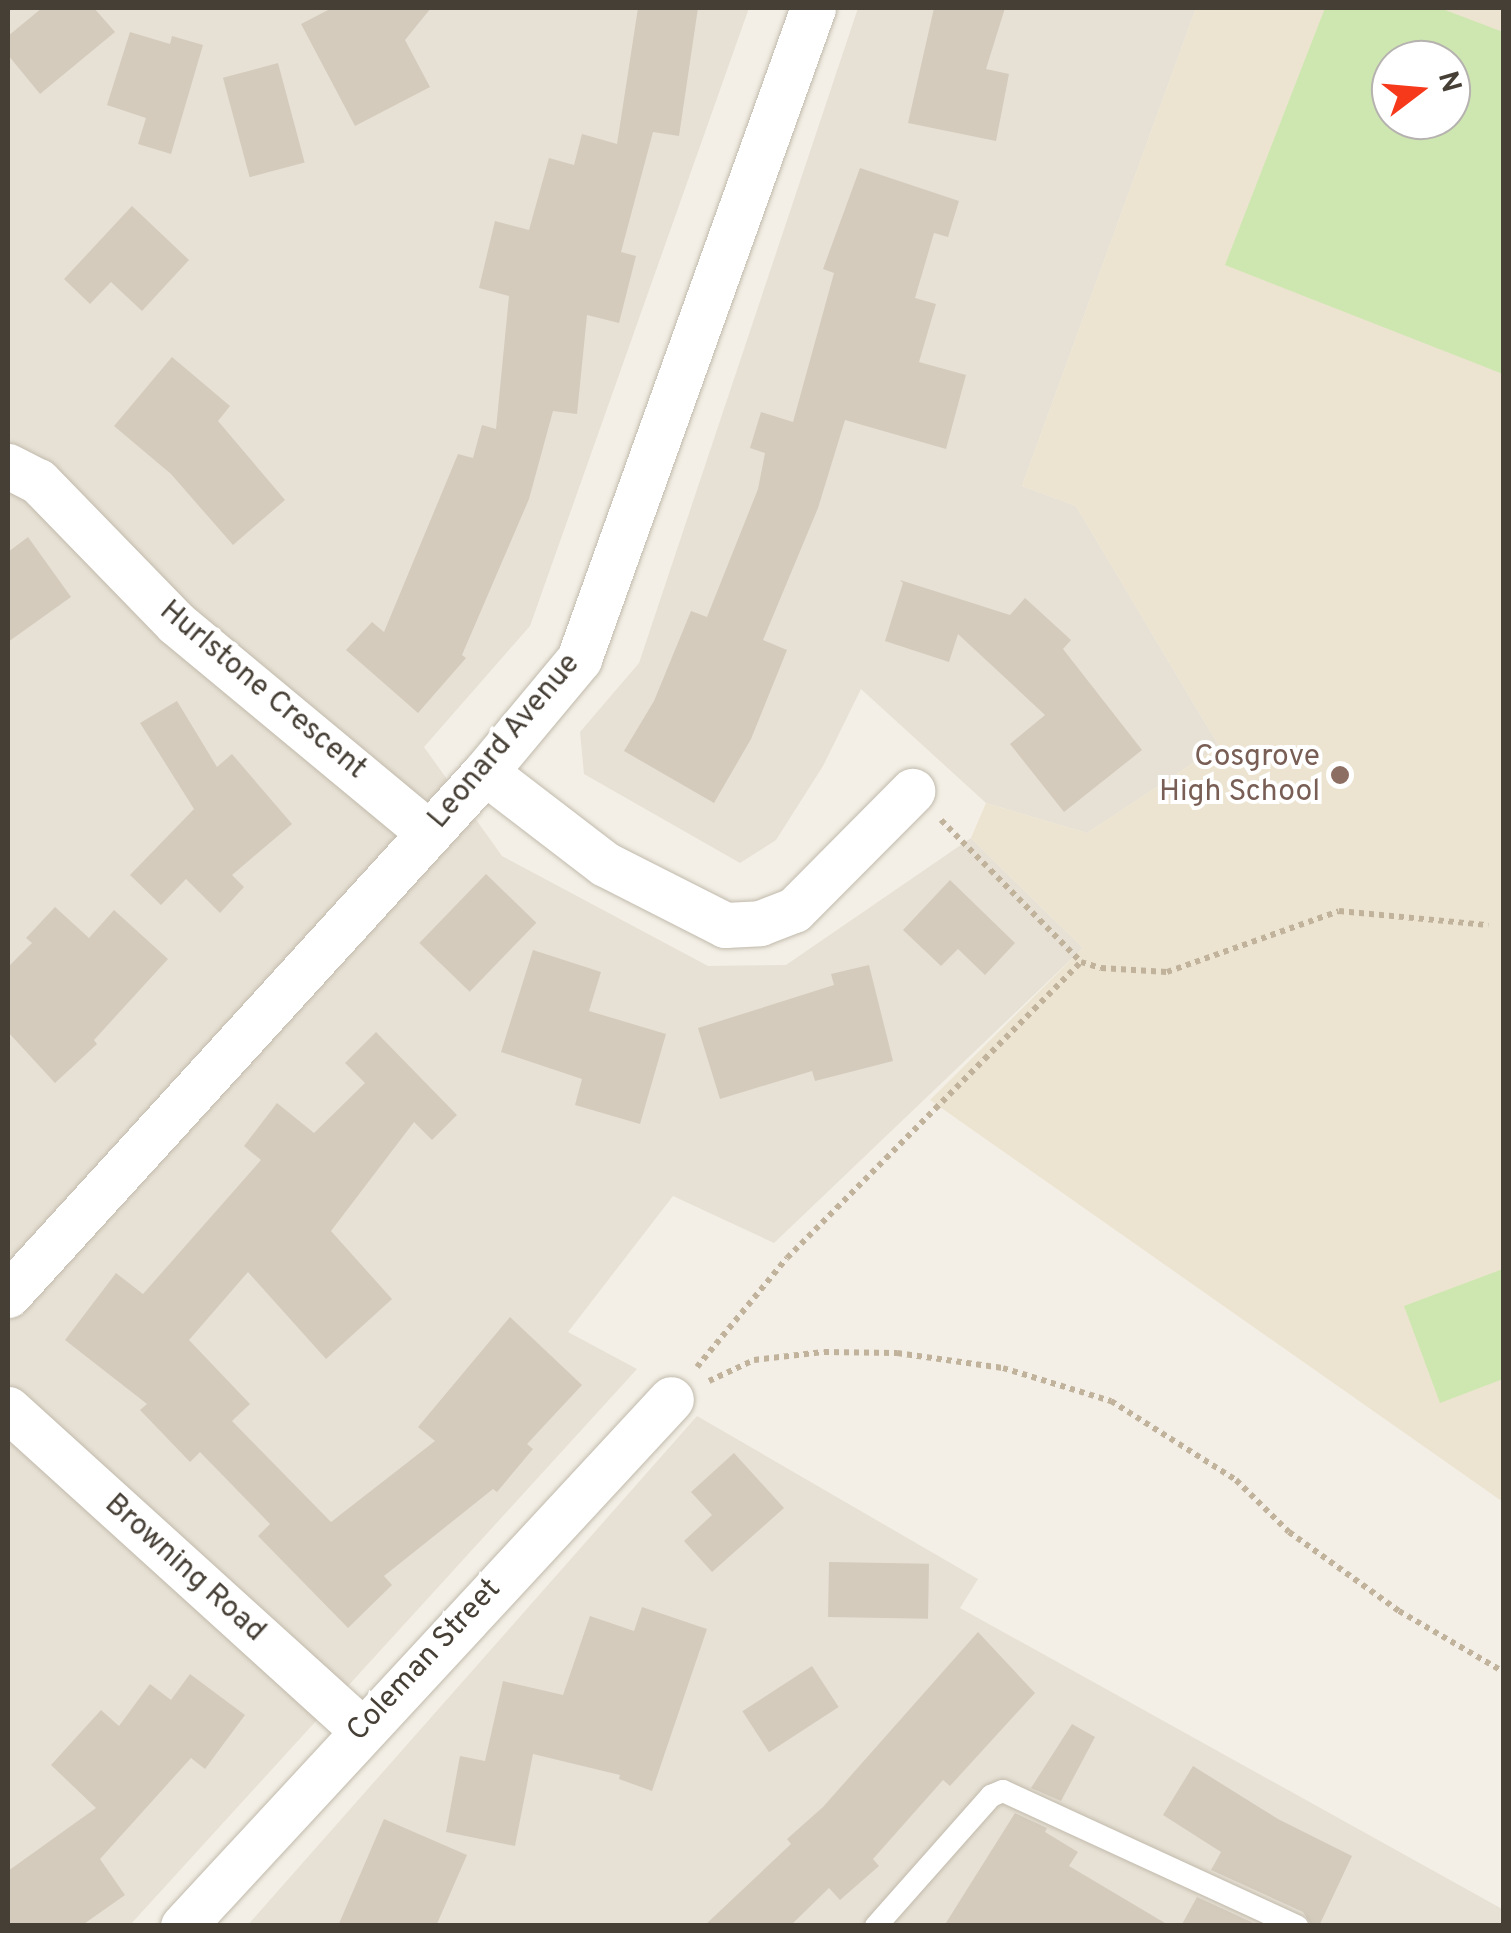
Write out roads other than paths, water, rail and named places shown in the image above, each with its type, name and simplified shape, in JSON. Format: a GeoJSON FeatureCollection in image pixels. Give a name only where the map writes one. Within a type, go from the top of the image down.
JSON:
{"type":"FeatureCollection","features":[{"type":"Feature","properties":{"kind":"street","name":"Leonard Avenue"},"geometry":{"type":"LineString","coordinates":[[8,1296],[486,772],[579,659],[813,8]]}},
{"type":"Feature","properties":{"kind":"street","name":"Hurlstone Crescent"},"geometry":{"type":"LineString","coordinates":[[9,466],[38,481],[68,508],[176,623],[430,833]]}},
{"type":"Feature","properties":{"kind":"street"},"geometry":{"type":"LineString","coordinates":[[486,772],[604,864],[726,925],[760,924],[794,910],[912,791]]}},
{"type":"Feature","properties":{"kind":"street","name":"Coleman Street"},"geometry":{"type":"LineString","coordinates":[[182,1926],[671,1399]]}},
{"type":"Feature","properties":{"kind":"street","name":"Browning Road"},"geometry":{"type":"LineString","coordinates":[[8,1409],[361,1729]]}},
{"type":"Feature","properties":{"kind":"lane"},"geometry":{"type":"LineString","coordinates":[[876,1926],[992,1796],[1003,1791],[1297,1926]]}},
{"type":"Feature","properties":{"kind":"place","name":"Cosgrove High School"},"geometry":{"type":"Point","coordinates":[1340,775]}}]}
